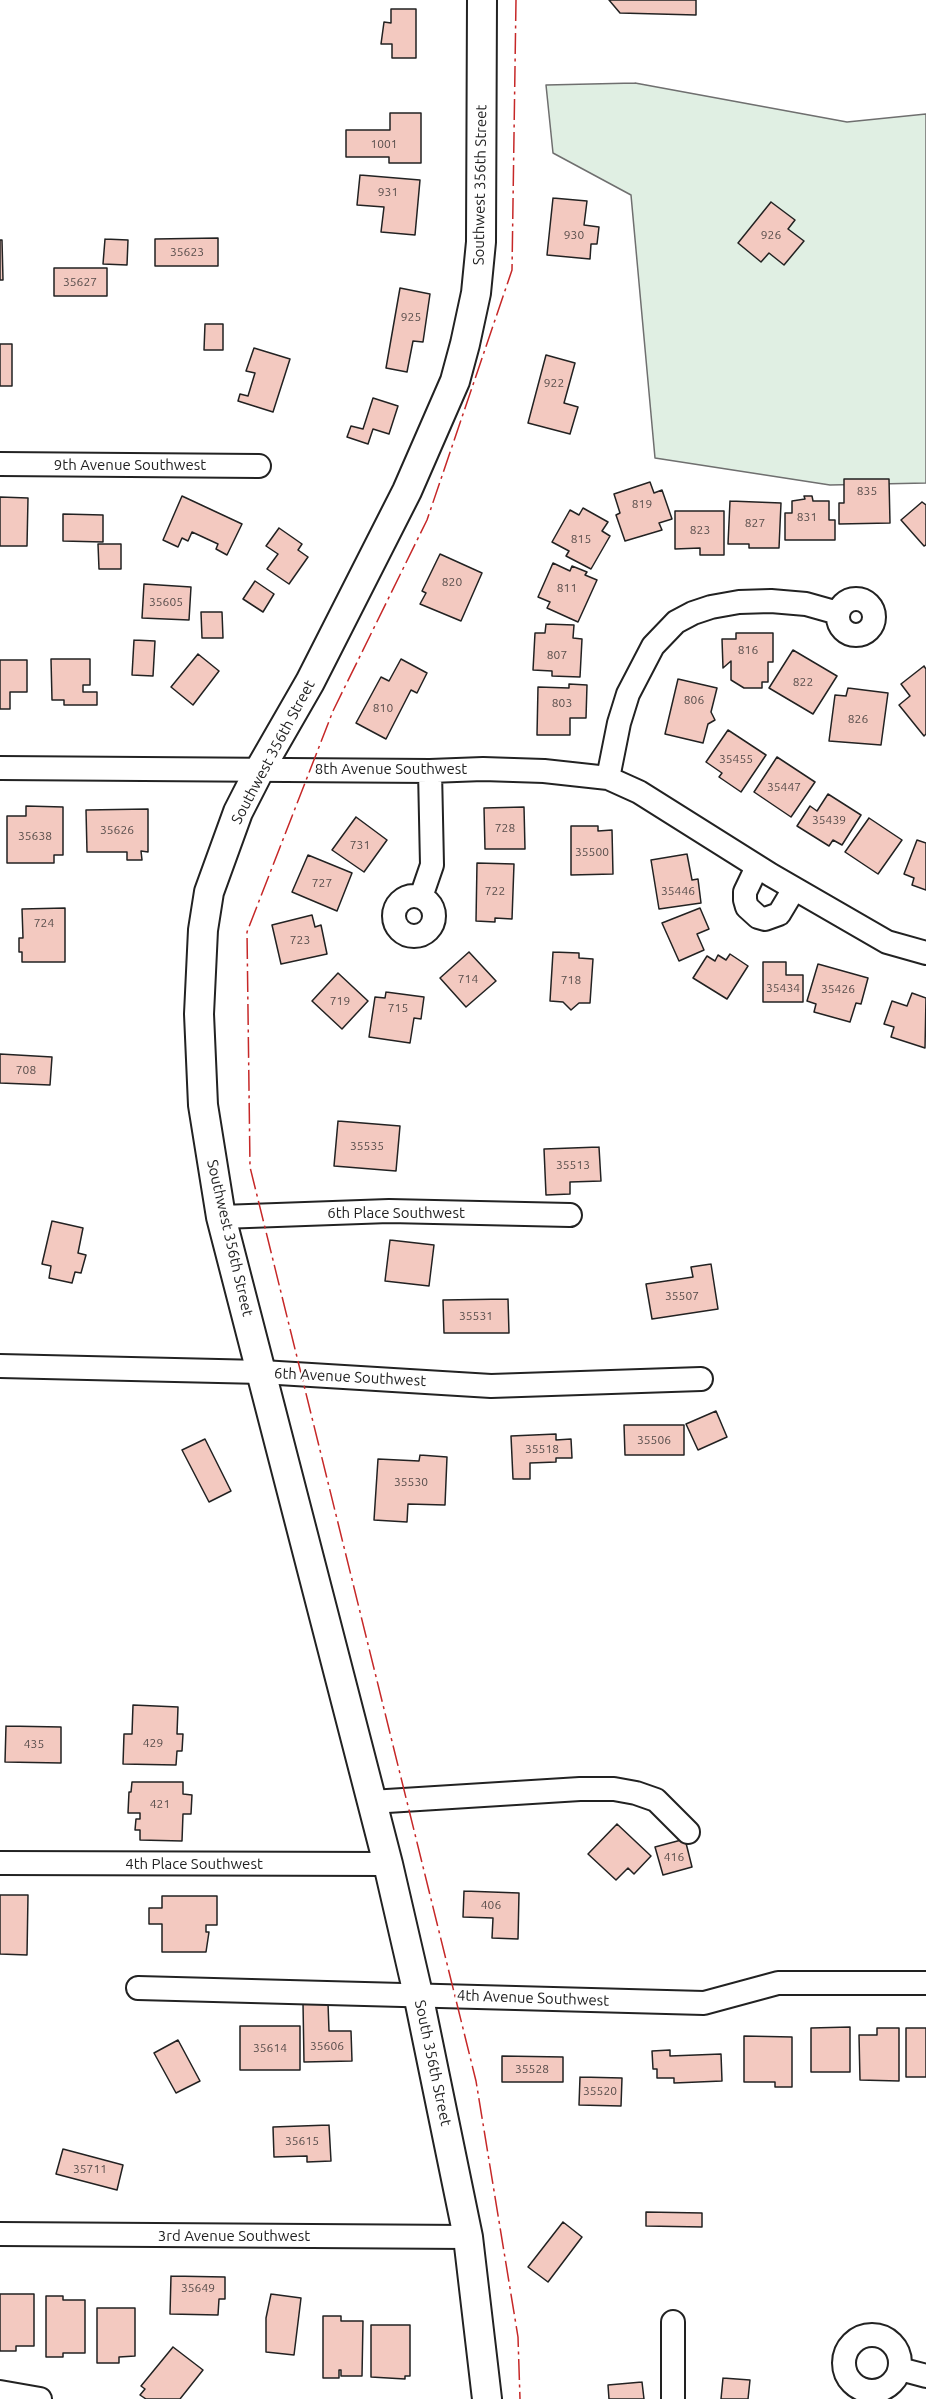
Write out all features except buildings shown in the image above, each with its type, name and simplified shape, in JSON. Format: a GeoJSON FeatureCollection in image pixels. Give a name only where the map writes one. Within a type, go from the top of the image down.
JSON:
{"type":"FeatureCollection","features":[{"type":"Feature","properties":{"kind":"main road","name":"Southwest 356th Street"},"geometry":{"type":"LineString","coordinates":[[354,1732],[221,1217],[203,1105],[199,1014],[203,930],[209,892],[238,812],[310,682],[407,491],[455,381],[476,293],[481,242],[482,0]]}},
{"type":"Feature","properties":{"kind":"main road","name":"South 356th Street"},"geometry":{"type":"LineString","coordinates":[[354,1732],[418,1994],[468,2237],[487,2399]]}},
{"type":"Feature","properties":{"kind":"street","name":"9th Avenue Southwest"},"geometry":{"type":"LineString","coordinates":[[0,464],[259,466]]}},
{"type":"Feature","properties":{"kind":"street"},"geometry":{"type":"LineString","coordinates":[[608,778],[619,723],[628,694],[653,646],[676,622],[711,607],[739,602],[771,601],[806,604],[838,613]]}},
{"type":"Feature","properties":{"kind":"street","name":"8th Avenue Southwest"},"geometry":{"type":"LineString","coordinates":[[0,768],[430,771],[483,769],[544,771],[608,778],[639,792],[757,867],[886,942],[926,953]]}},
{"type":"Feature","properties":{"kind":"street"},"geometry":{"type":"LineString","coordinates":[[421,897],[432,865],[430,771]]}},
{"type":"Feature","properties":{"kind":"street"},"geometry":{"type":"LineString","coordinates":[[757,867],[745,892],[745,900],[747,907],[758,917],[765,919],[779,915],[794,889]]}},
{"type":"Feature","properties":{"kind":"street","name":"6th Place Southwest"},"geometry":{"type":"LineString","coordinates":[[221,1217],[389,1211],[570,1215]]}},
{"type":"Feature","properties":{"kind":"street","name":"6th Avenue Southwest"},"geometry":{"type":"LineString","coordinates":[[0,1366],[262,1372],[491,1386],[700,1379]]}},
{"type":"Feature","properties":{"kind":"street"},"geometry":{"type":"LineString","coordinates":[[371,1802],[580,1789],[614,1789],[656,1800],[687,1832]]}},
{"type":"Feature","properties":{"kind":"street","name":"4th Place Southwest"},"geometry":{"type":"LineString","coordinates":[[0,1863],[388,1864]]}},
{"type":"Feature","properties":{"kind":"street","name":"4th Avenue Southwest"},"geometry":{"type":"LineString","coordinates":[[138,1988],[704,2003],[778,1983],[926,1983]]}},
{"type":"Feature","properties":{"kind":"street","name":"3rd Avenue Southwest"},"geometry":{"type":"LineString","coordinates":[[0,2234],[468,2237]]}},
{"type":"Feature","properties":{"kind":"street"},"geometry":{"type":"LineString","coordinates":[[673,2322],[673,2399]]}},
{"type":"Feature","properties":{"kind":"street"},"geometry":{"type":"LineString","coordinates":[[900,2369],[926,2376]]}},
{"type":"Feature","properties":{"kind":"street"},"geometry":{"type":"LineString","coordinates":[[0,2392],[40,2399]]}},
{"type":"Feature","properties":{"kind":"green space"},"geometry":{"type":"Polygon","coordinates":[[[635,83],[847,122],[926,114],[926,483],[830,485],[655,458],[631,195],[553,153],[546,85],[635,83]]]}},
{"type":"Feature","properties":{"kind":"power"},"geometry":{"type":"LineString","coordinates":[[516,0],[512,270],[427,520],[333,711],[247,932],[250,1167],[476,2081],[518,2337],[520,2399]]}}]}
